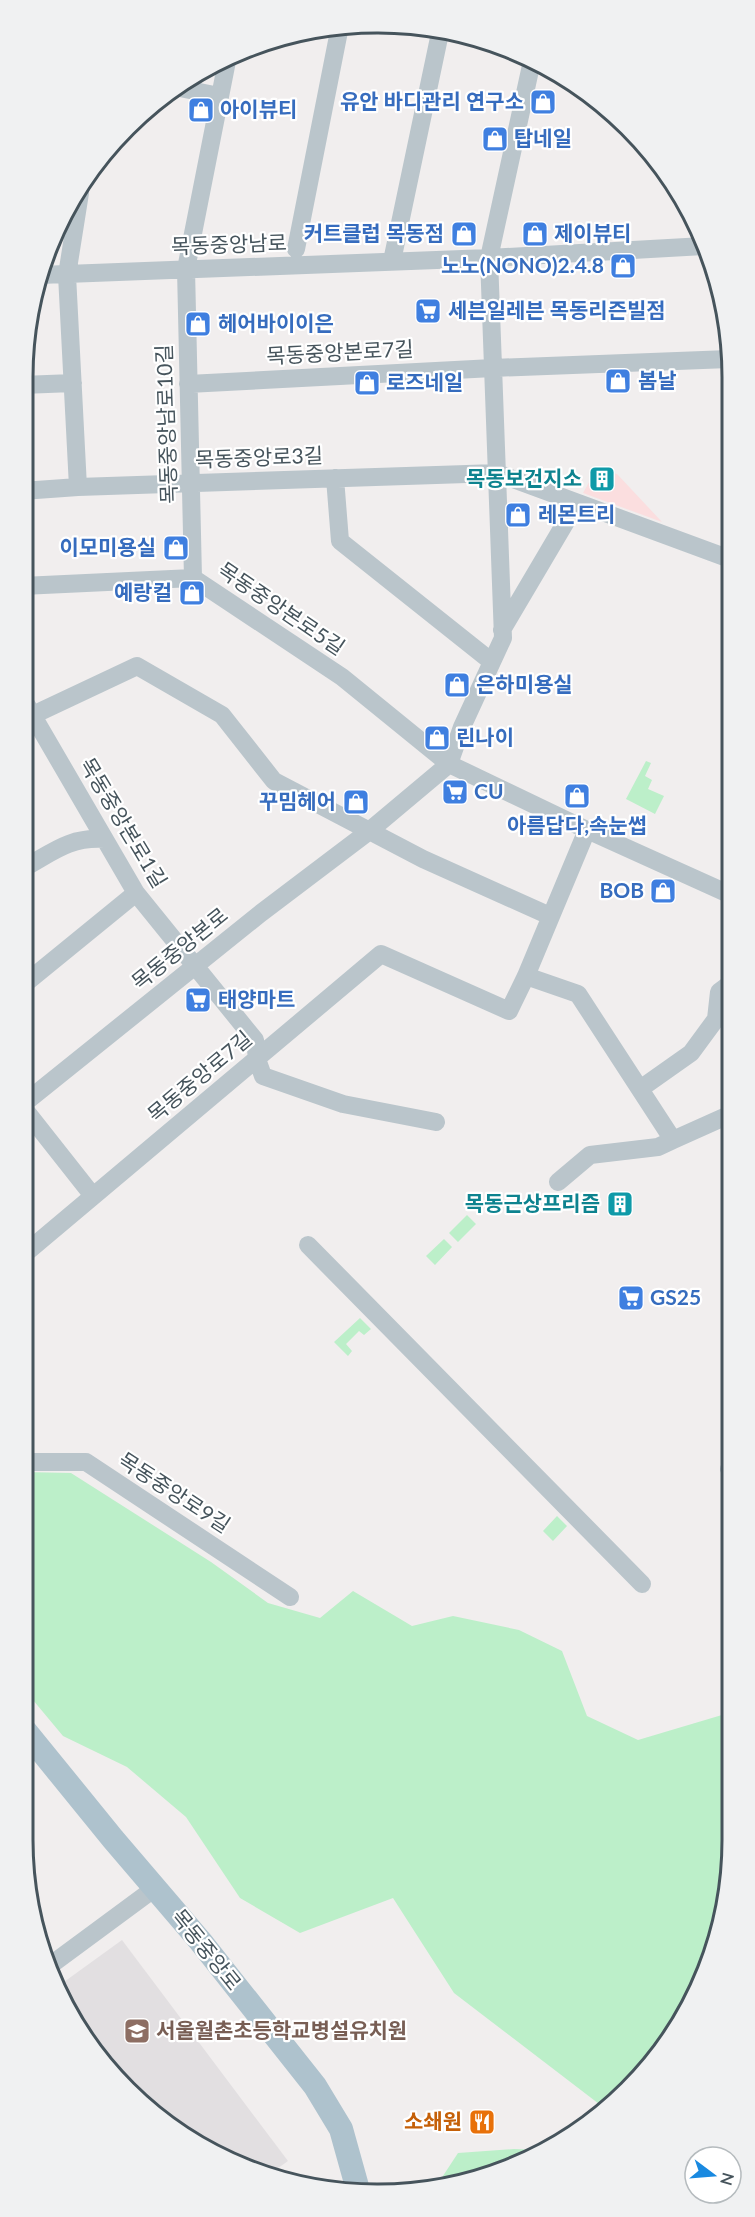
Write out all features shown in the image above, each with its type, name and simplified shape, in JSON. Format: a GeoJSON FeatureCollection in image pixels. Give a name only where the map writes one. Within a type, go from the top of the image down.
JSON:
{"type":"FeatureCollection","features":[{"type":"Feature","properties":{"kind":"main road","name":"목동중앙로"},"geometry":{"type":"LineString","coordinates":[[33,1740],[315,2086],[341,2129],[356,2183]]}},
{"type":"Feature","properties":{"kind":"street","name":"목동중앙남로"},"geometry":{"type":"LineString","coordinates":[[296,249],[338,36]]}},
{"type":"Feature","properties":{"kind":"street"},"geometry":{"type":"LineString","coordinates":[[392,261],[439,39]]}},
{"type":"Feature","properties":{"kind":"street","name":"목동중앙남로10길"},"geometry":{"type":"LineString","coordinates":[[193,578],[186,269],[225,69]]}},
{"type":"Feature","properties":{"kind":"street"},"geometry":{"type":"LineString","coordinates":[[530,69],[489,258],[503,638],[462,728],[449,764],[722,891]]}},
{"type":"Feature","properties":{"kind":"street"},"geometry":{"type":"LineString","coordinates":[[188,90],[219,96]]}},
{"type":"Feature","properties":{"kind":"street"},"geometry":{"type":"LineString","coordinates":[[78,208],[67,275],[78,487]]}},
{"type":"Feature","properties":{"kind":"street","name":"목동중앙남로"},"geometry":{"type":"LineString","coordinates":[[49,275],[489,258],[696,246]]}},
{"type":"Feature","properties":{"kind":"street","name":"목동중앙본로7길"},"geometry":{"type":"LineString","coordinates":[[188,384],[493,368],[721,359]]}},
{"type":"Feature","properties":{"kind":"street"},"geometry":{"type":"LineString","coordinates":[[33,384],[73,382]]}},
{"type":"Feature","properties":{"kind":"street"},"geometry":{"type":"LineString","coordinates":[[497,473],[722,556]]}},
{"type":"Feature","properties":{"kind":"street","name":"목동중앙로3길"},"geometry":{"type":"LineString","coordinates":[[33,490],[497,473]]}},
{"type":"Feature","properties":{"kind":"street"},"geometry":{"type":"LineString","coordinates":[[335,478],[340,541],[492,662]]}},
{"type":"Feature","properties":{"kind":"street"},"geometry":{"type":"LineString","coordinates":[[502,630],[577,502]]}},
{"type":"Feature","properties":{"kind":"street","name":"목동중앙본로5길"},"geometry":{"type":"LineString","coordinates":[[33,585],[193,578],[342,677],[449,764]]}},
{"type":"Feature","properties":{"kind":"street"},"geometry":{"type":"LineString","coordinates":[[33,715],[137,666],[222,715],[274,781],[423,859],[550,916]]}},
{"type":"Feature","properties":{"kind":"street","name":"목동중앙본로1길"},"geometry":{"type":"LineString","coordinates":[[33,715],[136,892],[255,1040],[257,1059]]}},
{"type":"Feature","properties":{"kind":"street","name":"목동중앙본로"},"geometry":{"type":"LineString","coordinates":[[33,1096],[195,966],[368,832],[449,764]]}},
{"type":"Feature","properties":{"kind":"street"},"geometry":{"type":"LineString","coordinates":[[587,830],[526,976],[578,994],[673,1140]]}},
{"type":"Feature","properties":{"kind":"street"},"geometry":{"type":"LineString","coordinates":[[33,864],[72,841],[88,838],[104,839]]}},
{"type":"Feature","properties":{"kind":"street"},"geometry":{"type":"LineString","coordinates":[[33,977],[136,892]]}},
{"type":"Feature","properties":{"kind":"street","name":"목동중앙로7길"},"geometry":{"type":"LineString","coordinates":[[33,1247],[381,954],[509,1011],[526,976]]}},
{"type":"Feature","properties":{"kind":"street"},"geometry":{"type":"LineString","coordinates":[[640,1089],[691,1053],[716,1019],[719,992],[722,990]]}},
{"type":"Feature","properties":{"kind":"street"},"geometry":{"type":"LineString","coordinates":[[257,1059],[263,1076],[303,1092],[343,1104],[436,1122]]}},
{"type":"Feature","properties":{"kind":"street"},"geometry":{"type":"LineString","coordinates":[[558,1182],[590,1155],[658,1147],[722,1118]]}},
{"type":"Feature","properties":{"kind":"street","name":"목동중앙본로"},"geometry":{"type":"LineString","coordinates":[[33,1119],[93,1196]]}},
{"type":"Feature","properties":{"kind":"street"},"geometry":{"type":"LineString","coordinates":[[308,1245],[642,1584]]}},
{"type":"Feature","properties":{"kind":"street","name":"목동중앙로9길"},"geometry":{"type":"LineString","coordinates":[[33,1462],[86,1462],[290,1597]]}},
{"type":"Feature","properties":{"kind":"street"},"geometry":{"type":"LineString","coordinates":[[55,1962],[155,1888]]}},
{"type":"Feature","properties":{"kind":"shaded area","name":"목동보건지소"},"geometry":{"type":"Polygon","coordinates":[[[597,468],[617,474],[662,522],[583,493],[597,468]]]}},
{"type":"Feature","properties":{"kind":"shaded area","name":"서울월촌초등학교병설유치원"},"geometry":{"type":"Polygon","coordinates":[[[122,1940],[288,2161],[277,2169],[246,2158],[205,2138],[150,2099],[118,2067],[104,2049],[79,2012],[64,1982],[122,1940]]]}},
{"type":"Feature","properties":{"kind":"green space"},"geometry":{"type":"Polygon","coordinates":[[[646,761],[651,763],[645,776],[652,780],[648,789],[664,796],[655,814],[626,799],[646,761]]]}},
{"type":"Feature","properties":{"kind":"green space"},"geometry":{"type":"Polygon","coordinates":[[[467,1215],[476,1224],[458,1242],[449,1233],[467,1215]]]}},
{"type":"Feature","properties":{"kind":"green space"},"geometry":{"type":"Polygon","coordinates":[[[444,1239],[452,1247],[435,1265],[426,1256],[444,1239]]]}},
{"type":"Feature","properties":{"kind":"green space"},"geometry":{"type":"Polygon","coordinates":[[[360,1318],[371,1329],[364,1335],[359,1331],[346,1344],[352,1351],[348,1356],[334,1342],[360,1318]]]}},
{"type":"Feature","properties":{"kind":"green space"},"geometry":{"type":"Polygon","coordinates":[[[33,1472],[71,1473],[211,1562],[268,1603],[320,1618],[353,1591],[412,1626],[453,1616],[519,1630],[562,1651],[587,1716],[638,1740],[722,1715],[721,1862],[715,1907],[704,1950],[686,1992],[664,2031],[637,2067],[599,2104],[454,1993],[393,1898],[300,1933],[240,1898],[186,1817],[127,1767],[63,1736],[33,1700],[33,1472]]]}},
{"type":"Feature","properties":{"kind":"green space"},"geometry":{"type":"Polygon","coordinates":[[[557,1516],[567,1526],[553,1541],[543,1531],[557,1516]]]}},
{"type":"Feature","properties":{"kind":"green space"},"geometry":{"type":"Polygon","coordinates":[[[527,2149],[488,2166],[442,2178],[458,2153],[527,2149]]]}},
{"type":"Feature","properties":{"kind":"place","name":"유안 바디관리 연구소"},"geometry":{"type":"Point","coordinates":[543,102]}},
{"type":"Feature","properties":{"kind":"place","name":"아이뷰티"},"geometry":{"type":"Point","coordinates":[201,110]}},
{"type":"Feature","properties":{"kind":"place","name":"탑네일"},"geometry":{"type":"Point","coordinates":[495,139]}},
{"type":"Feature","properties":{"kind":"place","name":"커트클럽 목동점"},"geometry":{"type":"Point","coordinates":[464,234]}},
{"type":"Feature","properties":{"kind":"place","name":"제이뷰티"},"geometry":{"type":"Point","coordinates":[535,234]}},
{"type":"Feature","properties":{"kind":"place","name":"노노(NONO)2.4.8"},"geometry":{"type":"Point","coordinates":[623,266]}},
{"type":"Feature","properties":{"kind":"place","name":"세븐일레븐 목동리즌빌점"},"geometry":{"type":"Point","coordinates":[428,311]}},
{"type":"Feature","properties":{"kind":"place","name":"헤어바이이은"},"geometry":{"type":"Point","coordinates":[198,324]}},
{"type":"Feature","properties":{"kind":"place","name":"봄날"},"geometry":{"type":"Point","coordinates":[618,381]}},
{"type":"Feature","properties":{"kind":"place","name":"로즈네일"},"geometry":{"type":"Point","coordinates":[367,383]}},
{"type":"Feature","properties":{"kind":"place","name":"목동보건지소"},"geometry":{"type":"Point","coordinates":[602,479]}},
{"type":"Feature","properties":{"kind":"place","name":"레몬트리"},"geometry":{"type":"Point","coordinates":[518,515]}},
{"type":"Feature","properties":{"kind":"place","name":"이모미용실"},"geometry":{"type":"Point","coordinates":[176,548]}},
{"type":"Feature","properties":{"kind":"place","name":"예랑컬"},"geometry":{"type":"Point","coordinates":[192,593]}},
{"type":"Feature","properties":{"kind":"place","name":"은하미용실"},"geometry":{"type":"Point","coordinates":[457,685]}},
{"type":"Feature","properties":{"kind":"place","name":"린나이"},"geometry":{"type":"Point","coordinates":[437,738]}},
{"type":"Feature","properties":{"kind":"place","name":"CU"},"geometry":{"type":"Point","coordinates":[455,792]}},
{"type":"Feature","properties":{"kind":"place","name":"아름답다,속눈썹"},"geometry":{"type":"Point","coordinates":[577,796]}},
{"type":"Feature","properties":{"kind":"place","name":"꾸밈헤어"},"geometry":{"type":"Point","coordinates":[356,802]}},
{"type":"Feature","properties":{"kind":"place","name":"BOB"},"geometry":{"type":"Point","coordinates":[663,891]}},
{"type":"Feature","properties":{"kind":"place","name":"태양마트"},"geometry":{"type":"Point","coordinates":[198,1000]}},
{"type":"Feature","properties":{"kind":"place","name":"목동근상프리즘"},"geometry":{"type":"Point","coordinates":[620,1204]}},
{"type":"Feature","properties":{"kind":"place","name":"GS25"},"geometry":{"type":"Point","coordinates":[631,1298]}},
{"type":"Feature","properties":{"kind":"place","name":"서울월촌초등학교병설유치원"},"geometry":{"type":"Point","coordinates":[137,2031]}},
{"type":"Feature","properties":{"kind":"place","name":"소쇄원"},"geometry":{"type":"Point","coordinates":[482,2122]}}]}
